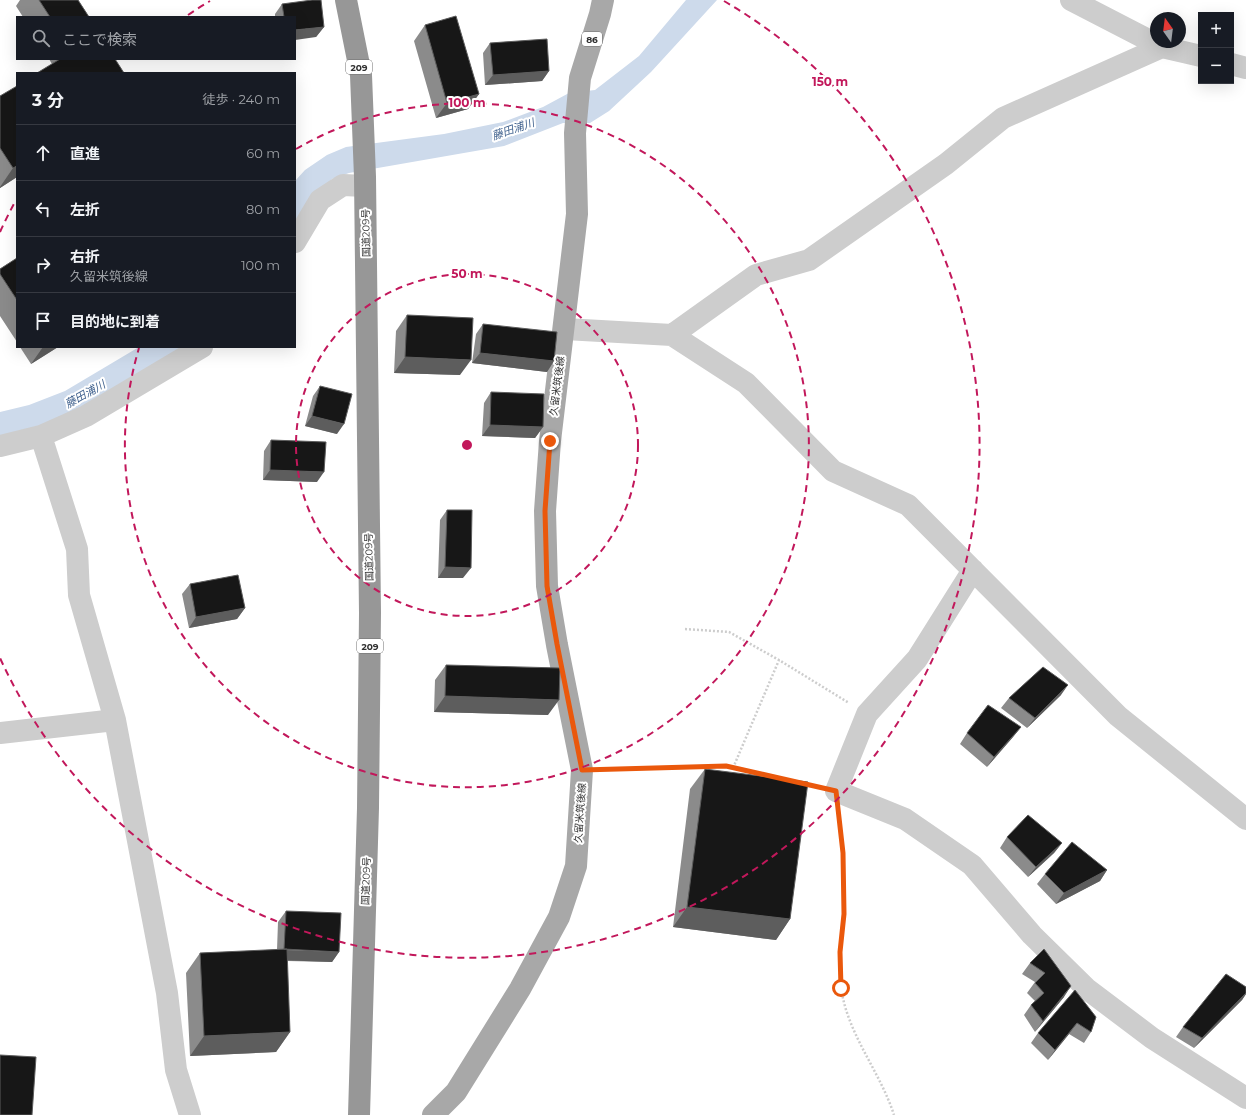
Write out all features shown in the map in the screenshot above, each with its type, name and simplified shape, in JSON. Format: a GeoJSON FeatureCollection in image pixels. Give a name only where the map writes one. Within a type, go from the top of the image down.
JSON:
{"type":"FeatureCollection","features":[{"type":"Feature","properties":{"kind":"highway","name":"国道209号"},"geometry":{"type":"LineString","coordinates":[[346,0],[361,74],[365,182],[370,628],[368,808],[359,1115]]}},
{"type":"Feature","properties":{"kind":"main road","name":"久留米筑後線"},"geometry":{"type":"LineString","coordinates":[[433,1115],[456,1092],[520,989],[559,918],[576,866],[582,770],[547,586],[545,511],[550,441],[565,329],[577,214],[575,133],[580,78],[603,0]]}},
{"type":"Feature","properties":{"kind":"street"},"geometry":{"type":"LineString","coordinates":[[1071,0],[1150,41]]}},
{"type":"Feature","properties":{"kind":"street"},"geometry":{"type":"LineString","coordinates":[[672,335],[756,275],[809,260],[946,164],[1003,118],[1160,48]]}},
{"type":"Feature","properties":{"kind":"street"},"geometry":{"type":"LineString","coordinates":[[1166,48],[1198,55]]}},
{"type":"Feature","properties":{"kind":"street"},"geometry":{"type":"LineString","coordinates":[[1234,65],[1246,68]]}},
{"type":"Feature","properties":{"kind":"street"},"geometry":{"type":"LineString","coordinates":[[296,240],[320,200],[343,185],[365,182]]}},
{"type":"Feature","properties":{"kind":"street"},"geometry":{"type":"LineString","coordinates":[[565,329],[672,335],[746,383],[833,470],[908,505],[1118,716],[1246,819]]}},
{"type":"Feature","properties":{"kind":"street"},"geometry":{"type":"LineString","coordinates":[[0,446],[40,436],[86,416],[200,348]]}},
{"type":"Feature","properties":{"kind":"street"},"geometry":{"type":"LineString","coordinates":[[40,436],[77,549],[79,595],[114,720],[167,993],[176,1070],[190,1115]]}},
{"type":"Feature","properties":{"kind":"street"},"geometry":{"type":"LineString","coordinates":[[973,570],[917,659],[868,714],[836,791],[905,819],[972,865],[1032,935],[1087,989],[1152,1038],[1246,1098]]}},
{"type":"Feature","properties":{"kind":"street"},"geometry":{"type":"LineString","coordinates":[[0,733],[114,720]]}},
{"type":"Feature","properties":{"kind":"path"},"geometry":{"type":"LineString","coordinates":[[685,629],[729,632],[779,660],[868,714]]}},
{"type":"Feature","properties":{"kind":"path"},"geometry":{"type":"LineString","coordinates":[[733,768],[779,660]]}},
{"type":"Feature","properties":{"kind":"path"},"geometry":{"type":"LineString","coordinates":[[582,770],[726,766],[784,779]]}},
{"type":"Feature","properties":{"kind":"path"},"geometry":{"type":"LineString","coordinates":[[799,783],[836,791],[843,853],[844,914],[840,952],[841,988],[850,1021],[868,1062],[890,1100],[894,1115]]}},
{"type":"Feature","properties":{"kind":"water","name":"藤田浦川"},"geometry":{"type":"Polygon","coordinates":[[[686,0],[717,0],[651,72],[609,111],[590,123],[563,123],[504,146],[349,173],[332,179],[296,220],[296,180],[305,170],[327,155],[346,147],[444,134],[503,122],[543,107],[569,93],[595,90],[639,56],[686,0]]]}},
{"type":"Feature","properties":{"kind":"water","name":"藤田浦川"},"geometry":{"type":"Polygon","coordinates":[[[137,348],[185,348],[116,390],[37,429],[0,438],[0,412],[29,405],[65,391],[137,348]]]}},
{"type":"Feature","properties":{"kind":"building"},"geometry":{"type":"Polygon","coordinates":[[[39,0],[78,0],[88,16],[49,16],[39,0]]]}},
{"type":"Feature","properties":{"kind":"building"},"geometry":{"type":"Polygon","coordinates":[[[321,0],[324,27],[296,30],[296,16],[284,16],[282,4],[321,0]]]}},
{"type":"Feature","properties":{"kind":"building"},"geometry":{"type":"Polygon","coordinates":[[[456,16],[479,94],[447,103],[425,25],[456,16]]]}},
{"type":"Feature","properties":{"kind":"building"},"geometry":{"type":"Polygon","coordinates":[[[547,39],[549,71],[493,75],[490,43],[547,39]]]}},
{"type":"Feature","properties":{"kind":"building"},"geometry":{"type":"Polygon","coordinates":[[[58,60],[116,60],[123,72],[39,72],[58,60]]]}},
{"type":"Feature","properties":{"kind":"building"},"geometry":{"type":"Polygon","coordinates":[[[16,87],[16,166],[13,168],[0,148],[0,96],[16,87]]]}},
{"type":"Feature","properties":{"kind":"building"},"geometry":{"type":"Polygon","coordinates":[[[16,259],[16,298],[0,274],[0,269],[16,259]]]}},
{"type":"Feature","properties":{"kind":"building"},"geometry":{"type":"Polygon","coordinates":[[[407,315],[473,318],[471,360],[405,357],[407,315]]]}},
{"type":"Feature","properties":{"kind":"building"},"geometry":{"type":"Polygon","coordinates":[[[483,324],[557,332],[554,361],[480,353],[483,324]]]}},
{"type":"Feature","properties":{"kind":"building"},"geometry":{"type":"Polygon","coordinates":[[[320,386],[352,394],[344,424],[312,416],[320,386]]]}},
{"type":"Feature","properties":{"kind":"building"},"geometry":{"type":"Polygon","coordinates":[[[491,392],[544,394],[543,427],[490,425],[491,392]]]}},
{"type":"Feature","properties":{"kind":"building"},"geometry":{"type":"Polygon","coordinates":[[[271,440],[326,442],[324,472],[270,470],[271,440]]]}},
{"type":"Feature","properties":{"kind":"building"},"geometry":{"type":"Polygon","coordinates":[[[447,510],[472,510],[471,568],[445,567],[447,510]]]}},
{"type":"Feature","properties":{"kind":"building"},"geometry":{"type":"Polygon","coordinates":[[[238,575],[245,608],[196,617],[190,584],[238,575]]]}},
{"type":"Feature","properties":{"kind":"building"},"geometry":{"type":"Polygon","coordinates":[[[446,665],[560,668],[559,700],[445,696],[446,665]]]}},
{"type":"Feature","properties":{"kind":"building"},"geometry":{"type":"Polygon","coordinates":[[[1043,667],[1068,685],[1035,718],[1009,698],[1043,667]]]}},
{"type":"Feature","properties":{"kind":"building"},"geometry":{"type":"Polygon","coordinates":[[[988,705],[1021,727],[994,757],[967,733],[988,705]]]}},
{"type":"Feature","properties":{"kind":"building"},"geometry":{"type":"Polygon","coordinates":[[[705,769],[808,782],[790,919],[687,907],[705,769]]]}},
{"type":"Feature","properties":{"kind":"building"},"geometry":{"type":"Polygon","coordinates":[[[1028,815],[1062,843],[1036,867],[1007,837],[1028,815]]]}},
{"type":"Feature","properties":{"kind":"building"},"geometry":{"type":"Polygon","coordinates":[[[1072,842],[1107,870],[1064,893],[1045,874],[1072,842]]]}},
{"type":"Feature","properties":{"kind":"building"},"geometry":{"type":"Polygon","coordinates":[[[286,911],[341,913],[339,952],[284,949],[286,911]]]}},
{"type":"Feature","properties":{"kind":"building"},"geometry":{"type":"Polygon","coordinates":[[[287,949],[290,1032],[204,1036],[200,953],[287,949]]]}},
{"type":"Feature","properties":{"kind":"building"},"geometry":{"type":"Polygon","coordinates":[[[1044,949],[1071,986],[1043,1021],[1031,1005],[1044,993],[1035,983],[1045,973],[1030,963],[1044,949]]]}},
{"type":"Feature","properties":{"kind":"building"},"geometry":{"type":"Polygon","coordinates":[[[1226,974],[1246,987],[1246,993],[1202,1038],[1183,1027],[1226,974]]]}},
{"type":"Feature","properties":{"kind":"building"},"geometry":{"type":"Polygon","coordinates":[[[1075,990],[1096,1017],[1091,1032],[1077,1023],[1055,1050],[1038,1033],[1075,990]]]}},
{"type":"Feature","properties":{"kind":"building"},"geometry":{"type":"Polygon","coordinates":[[[0,1055],[36,1057],[32,1115],[0,1115],[0,1055]]]}},
{"type":"Feature","properties":{"kind":"route"},"geometry":{"type":"LineString","coordinates":[[550,441],[545,511],[547,586],[557,644],[577,737],[582,770],[726,766],[836,791],[843,853],[844,914],[840,952],[841,988]]}}]}
